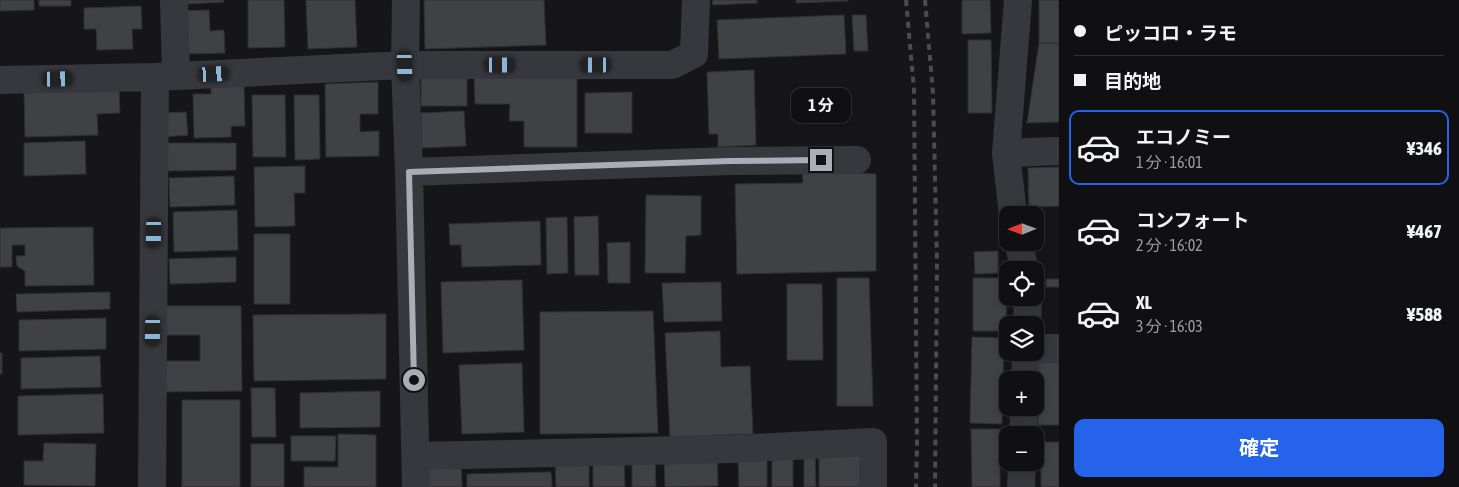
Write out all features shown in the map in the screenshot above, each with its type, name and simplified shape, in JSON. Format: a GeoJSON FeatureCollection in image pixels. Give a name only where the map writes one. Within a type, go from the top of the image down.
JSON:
{"type":"FeatureCollection","features":[{"type":"Feature","properties":{"kind":"street"},"geometry":{"type":"LineString","coordinates":[[152,487],[166,76],[174,0]]}},
{"type":"Feature","properties":{"kind":"street"},"geometry":{"type":"LineString","coordinates":[[406,0],[405,66],[416,487]]}},
{"type":"Feature","properties":{"kind":"street"},"geometry":{"type":"LineString","coordinates":[[0,80],[166,76],[405,66],[672,65],[694,54],[696,0]]}},
{"type":"Feature","properties":{"kind":"street"},"geometry":{"type":"LineString","coordinates":[[1012,206],[1006,153],[1018,0]]}},
{"type":"Feature","properties":{"kind":"street"},"geometry":{"type":"LineString","coordinates":[[1006,153],[1059,151]]}},
{"type":"Feature","properties":{"kind":"street"},"geometry":{"type":"LineString","coordinates":[[409,172],[730,161],[857,160]]}},
{"type":"Feature","properties":{"kind":"street"},"geometry":{"type":"LineString","coordinates":[[1044,348],[1059,348]]}},
{"type":"Feature","properties":{"kind":"street"},"geometry":{"type":"LineString","coordinates":[[416,456],[742,448],[873,442],[873,487]]}},
{"type":"Feature","properties":{"kind":"street"},"geometry":{"type":"LineString","coordinates":[[1021,487],[1022,471]]}},
{"type":"Feature","properties":{"kind":"building"},"geometry":{"type":"Polygon","coordinates":[[[0,0],[34,0],[34,10],[0,11],[0,0]]]}},
{"type":"Feature","properties":{"kind":"building"},"geometry":{"type":"Polygon","coordinates":[[[39,0],[71,0],[71,6],[39,6],[39,0]]]}},
{"type":"Feature","properties":{"kind":"building"},"geometry":{"type":"Polygon","coordinates":[[[188,0],[224,0],[224,2],[188,4],[188,0]]]}},
{"type":"Feature","properties":{"kind":"building"},"geometry":{"type":"Polygon","coordinates":[[[248,0],[284,0],[285,47],[248,48],[248,0]]]}},
{"type":"Feature","properties":{"kind":"building"},"geometry":{"type":"Polygon","coordinates":[[[306,0],[355,0],[357,47],[308,49],[306,0]]]}},
{"type":"Feature","properties":{"kind":"building"},"geometry":{"type":"Polygon","coordinates":[[[424,0],[544,0],[546,45],[425,49],[424,0]]]}},
{"type":"Feature","properties":{"kind":"building"},"geometry":{"type":"Polygon","coordinates":[[[712,0],[757,0],[757,3],[713,5],[712,0]]]}},
{"type":"Feature","properties":{"kind":"building"},"geometry":{"type":"Polygon","coordinates":[[[796,0],[848,0],[848,1],[796,3],[796,0]]]}},
{"type":"Feature","properties":{"kind":"building"},"geometry":{"type":"Polygon","coordinates":[[[962,0],[990,0],[991,33],[962,34],[962,0]]]}},
{"type":"Feature","properties":{"kind":"building"},"geometry":{"type":"Polygon","coordinates":[[[1039,0],[1059,0],[1059,43],[1039,43],[1039,0]]]}},
{"type":"Feature","properties":{"kind":"building"},"geometry":{"type":"Polygon","coordinates":[[[141,6],[142,29],[132,29],[133,49],[97,50],[96,29],[84,29],[84,8],[141,6]]]}},
{"type":"Feature","properties":{"kind":"building"},"geometry":{"type":"Polygon","coordinates":[[[209,10],[210,31],[224,30],[225,53],[184,54],[183,11],[209,10]]]}},
{"type":"Feature","properties":{"kind":"building"},"geometry":{"type":"Polygon","coordinates":[[[844,15],[846,54],[719,59],[717,20],[844,15]]]}},
{"type":"Feature","properties":{"kind":"building"},"geometry":{"type":"Polygon","coordinates":[[[852,15],[866,15],[868,51],[854,51],[852,15]]]}},
{"type":"Feature","properties":{"kind":"building"},"geometry":{"type":"Polygon","coordinates":[[[968,40],[991,40],[992,113],[968,113],[968,40]]]}},
{"type":"Feature","properties":{"kind":"building"},"geometry":{"type":"Polygon","coordinates":[[[1039,43],[1059,43],[1059,122],[1027,123],[1039,43]]]}},
{"type":"Feature","properties":{"kind":"building"},"geometry":{"type":"Polygon","coordinates":[[[754,70],[756,145],[718,147],[718,134],[709,134],[707,72],[754,70]]]}},
{"type":"Feature","properties":{"kind":"building"},"geometry":{"type":"Polygon","coordinates":[[[421,73],[467,73],[467,106],[421,106],[421,73]]]}},
{"type":"Feature","properties":{"kind":"building"},"geometry":{"type":"Polygon","coordinates":[[[577,73],[577,147],[524,147],[524,121],[509,121],[510,104],[475,104],[474,74],[577,73]]]}},
{"type":"Feature","properties":{"kind":"building"},"geometry":{"type":"Polygon","coordinates":[[[378,82],[378,114],[360,114],[360,132],[379,131],[379,156],[326,157],[325,84],[378,82]]]}},
{"type":"Feature","properties":{"kind":"building"},"geometry":{"type":"Polygon","coordinates":[[[211,85],[244,85],[245,126],[231,126],[231,137],[194,138],[193,94],[211,94],[211,85]]]}},
{"type":"Feature","properties":{"kind":"building"},"geometry":{"type":"Polygon","coordinates":[[[119,90],[120,113],[97,114],[98,135],[25,137],[24,93],[119,90]]]}},
{"type":"Feature","properties":{"kind":"building"},"geometry":{"type":"Polygon","coordinates":[[[632,92],[632,133],[585,133],[585,93],[632,92]]]}},
{"type":"Feature","properties":{"kind":"building"},"geometry":{"type":"Polygon","coordinates":[[[252,95],[285,95],[286,157],[253,157],[252,95]]]}},
{"type":"Feature","properties":{"kind":"building"},"geometry":{"type":"Polygon","coordinates":[[[294,95],[319,95],[320,159],[295,160],[294,95]]]}},
{"type":"Feature","properties":{"kind":"building"},"geometry":{"type":"Polygon","coordinates":[[[464,111],[466,146],[422,148],[421,113],[464,111]]]}},
{"type":"Feature","properties":{"kind":"building"},"geometry":{"type":"Polygon","coordinates":[[[186,112],[188,135],[164,137],[162,113],[186,112]]]}},
{"type":"Feature","properties":{"kind":"building"},"geometry":{"type":"Polygon","coordinates":[[[85,141],[86,174],[24,176],[24,143],[85,141]]]}},
{"type":"Feature","properties":{"kind":"building"},"geometry":{"type":"Polygon","coordinates":[[[166,143],[236,143],[236,170],[166,171],[166,143]]]}},
{"type":"Feature","properties":{"kind":"building"},"geometry":{"type":"Polygon","coordinates":[[[305,166],[305,193],[294,193],[295,226],[255,227],[254,167],[305,166]]]}},
{"type":"Feature","properties":{"kind":"building"},"geometry":{"type":"Polygon","coordinates":[[[1059,167],[1059,206],[1029,206],[1028,168],[1059,167]]]}},
{"type":"Feature","properties":{"kind":"building"},"geometry":{"type":"Polygon","coordinates":[[[802,170],[876,174],[876,271],[737,274],[735,184],[803,183],[802,170]]]}},
{"type":"Feature","properties":{"kind":"building"},"geometry":{"type":"Polygon","coordinates":[[[234,176],[235,205],[170,207],[169,178],[234,176]]]}},
{"type":"Feature","properties":{"kind":"building"},"geometry":{"type":"Polygon","coordinates":[[[646,195],[701,196],[701,235],[686,236],[685,273],[645,273],[646,195]]]}},
{"type":"Feature","properties":{"kind":"building"},"geometry":{"type":"Polygon","coordinates":[[[237,210],[238,250],[174,252],[173,212],[237,210]]]}},
{"type":"Feature","properties":{"kind":"building"},"geometry":{"type":"Polygon","coordinates":[[[598,216],[599,275],[575,275],[574,217],[598,216]]]}},
{"type":"Feature","properties":{"kind":"building"},"geometry":{"type":"Polygon","coordinates":[[[567,217],[568,273],[547,274],[546,218],[567,217]]]}},
{"type":"Feature","properties":{"kind":"building"},"geometry":{"type":"Polygon","coordinates":[[[540,221],[541,265],[462,267],[461,245],[450,245],[449,224],[540,221]]]}},
{"type":"Feature","properties":{"kind":"building"},"geometry":{"type":"Polygon","coordinates":[[[93,227],[94,285],[25,286],[25,271],[17,266],[16,256],[25,256],[25,245],[12,245],[12,267],[0,267],[0,228],[93,227]]]}},
{"type":"Feature","properties":{"kind":"building"},"geometry":{"type":"Polygon","coordinates":[[[254,234],[290,234],[290,304],[254,304],[254,234]]]}},
{"type":"Feature","properties":{"kind":"building"},"geometry":{"type":"Polygon","coordinates":[[[630,242],[630,283],[608,283],[607,243],[630,242]]]}},
{"type":"Feature","properties":{"kind":"building"},"geometry":{"type":"Polygon","coordinates":[[[998,251],[998,273],[975,274],[974,252],[998,251]]]}},
{"type":"Feature","properties":{"kind":"building"},"geometry":{"type":"Polygon","coordinates":[[[236,257],[236,282],[170,284],[169,259],[236,257]]]}},
{"type":"Feature","properties":{"kind":"building"},"geometry":{"type":"Polygon","coordinates":[[[837,278],[869,278],[873,406],[837,406],[837,278]]]}},
{"type":"Feature","properties":{"kind":"building"},"geometry":{"type":"Polygon","coordinates":[[[973,278],[999,278],[999,306],[1006,306],[1006,316],[999,316],[999,331],[973,331],[973,278]]]}},
{"type":"Feature","properties":{"kind":"building"},"geometry":{"type":"Polygon","coordinates":[[[1046,279],[1059,279],[1059,287],[1046,287],[1046,279]]]}},
{"type":"Feature","properties":{"kind":"building"},"geometry":{"type":"Polygon","coordinates":[[[522,280],[524,350],[443,353],[441,282],[522,280]]]}},
{"type":"Feature","properties":{"kind":"building"},"geometry":{"type":"Polygon","coordinates":[[[721,282],[722,321],[664,322],[662,283],[721,282]]]}},
{"type":"Feature","properties":{"kind":"building"},"geometry":{"type":"Polygon","coordinates":[[[787,284],[822,284],[823,360],[787,360],[787,284]]]}},
{"type":"Feature","properties":{"kind":"building"},"geometry":{"type":"Polygon","coordinates":[[[110,292],[110,309],[17,312],[16,294],[110,292]]]}},
{"type":"Feature","properties":{"kind":"building"},"geometry":{"type":"Polygon","coordinates":[[[165,306],[241,306],[242,391],[164,392],[164,361],[200,361],[200,335],[165,335],[165,306]]]}},
{"type":"Feature","properties":{"kind":"building"},"geometry":{"type":"Polygon","coordinates":[[[653,311],[658,433],[540,434],[540,312],[653,311]]]}},
{"type":"Feature","properties":{"kind":"building"},"geometry":{"type":"Polygon","coordinates":[[[386,314],[386,379],[254,381],[253,315],[386,314]]]}},
{"type":"Feature","properties":{"kind":"building"},"geometry":{"type":"Polygon","coordinates":[[[106,318],[106,349],[19,351],[19,320],[106,318]]]}},
{"type":"Feature","properties":{"kind":"building"},"geometry":{"type":"Polygon","coordinates":[[[720,331],[721,367],[750,366],[753,434],[670,437],[665,333],[720,331]]]}},
{"type":"Feature","properties":{"kind":"building"},"geometry":{"type":"Polygon","coordinates":[[[972,337],[999,338],[999,361],[1003,361],[1003,371],[999,371],[999,416],[1002,416],[1002,424],[970,423],[972,337]]]}},
{"type":"Feature","properties":{"kind":"building"},"geometry":{"type":"Polygon","coordinates":[[[0,353],[2,353],[2,374],[0,374],[0,353]]]}},
{"type":"Feature","properties":{"kind":"building"},"geometry":{"type":"Polygon","coordinates":[[[100,356],[101,387],[21,389],[21,358],[100,356]]]}},
{"type":"Feature","properties":{"kind":"building"},"geometry":{"type":"Polygon","coordinates":[[[1038,362],[1059,362],[1059,425],[1038,425],[1038,416],[1044,416],[1044,371],[1038,371],[1038,362]]]}},
{"type":"Feature","properties":{"kind":"building"},"geometry":{"type":"Polygon","coordinates":[[[522,363],[524,432],[462,434],[459,365],[522,363]]]}},
{"type":"Feature","properties":{"kind":"building"},"geometry":{"type":"Polygon","coordinates":[[[251,388],[275,388],[276,437],[252,437],[251,388]]]}},
{"type":"Feature","properties":{"kind":"building"},"geometry":{"type":"Polygon","coordinates":[[[380,391],[380,427],[300,428],[300,393],[380,391]]]}},
{"type":"Feature","properties":{"kind":"building"},"geometry":{"type":"Polygon","coordinates":[[[103,394],[104,433],[18,435],[18,396],[103,394]]]}},
{"type":"Feature","properties":{"kind":"building"},"geometry":{"type":"Polygon","coordinates":[[[182,400],[240,400],[240,487],[182,487],[182,400]]]}},
{"type":"Feature","properties":{"kind":"building"},"geometry":{"type":"Polygon","coordinates":[[[971,429],[999,429],[1000,487],[972,487],[971,429]]]}},
{"type":"Feature","properties":{"kind":"building"},"geometry":{"type":"Polygon","coordinates":[[[338,434],[376,435],[376,487],[304,487],[304,467],[338,467],[338,434]]]}},
{"type":"Feature","properties":{"kind":"building"},"geometry":{"type":"Polygon","coordinates":[[[291,436],[336,436],[335,461],[291,461],[291,436]]]}},
{"type":"Feature","properties":{"kind":"building"},"geometry":{"type":"Polygon","coordinates":[[[1044,442],[1059,442],[1059,487],[1041,487],[1041,471],[1044,471],[1044,442]]]}},
{"type":"Feature","properties":{"kind":"building"},"geometry":{"type":"Polygon","coordinates":[[[44,443],[96,444],[95,486],[24,485],[24,461],[43,461],[44,443]]]}},
{"type":"Feature","properties":{"kind":"building"},"geometry":{"type":"Polygon","coordinates":[[[251,444],[284,444],[284,487],[251,487],[251,444]]]}},
{"type":"Feature","properties":{"kind":"building"},"geometry":{"type":"Polygon","coordinates":[[[819,452],[862,452],[863,487],[819,487],[819,452]]]}},
{"type":"Feature","properties":{"kind":"building"},"geometry":{"type":"Polygon","coordinates":[[[655,455],[656,487],[632,487],[632,456],[655,455]]]}},
{"type":"Feature","properties":{"kind":"building"},"geometry":{"type":"Polygon","coordinates":[[[804,455],[815,455],[816,487],[804,487],[804,455]]]}},
{"type":"Feature","properties":{"kind":"building"},"geometry":{"type":"Polygon","coordinates":[[[717,456],[718,486],[665,487],[664,457],[717,456]]]}},
{"type":"Feature","properties":{"kind":"building"},"geometry":{"type":"Polygon","coordinates":[[[589,458],[589,487],[556,487],[555,460],[589,458]]]}},
{"type":"Feature","properties":{"kind":"building"},"geometry":{"type":"Polygon","coordinates":[[[793,458],[793,487],[772,487],[772,459],[793,458]]]}},
{"type":"Feature","properties":{"kind":"building"},"geometry":{"type":"Polygon","coordinates":[[[767,460],[767,487],[739,487],[738,461],[767,460]]]}},
{"type":"Feature","properties":{"kind":"building"},"geometry":{"type":"Polygon","coordinates":[[[624,461],[625,487],[593,487],[593,462],[624,461]]]}},
{"type":"Feature","properties":{"kind":"building"},"geometry":{"type":"Polygon","coordinates":[[[461,464],[462,487],[429,487],[429,465],[461,464]]]}},
{"type":"Feature","properties":{"kind":"building"},"geometry":{"type":"Polygon","coordinates":[[[551,472],[552,487],[467,487],[467,474],[551,472]]]}},
{"type":"Feature","properties":{"kind":"railway"},"geometry":{"type":"LineString","coordinates":[[906,0],[914,90],[916,487]]}},
{"type":"Feature","properties":{"kind":"railway"},"geometry":{"type":"LineString","coordinates":[[925,0],[933,93],[937,263],[935,487]]}},
{"type":"Feature","properties":{"kind":"route"},"geometry":{"type":"LineString","coordinates":[[414,380],[409,172],[730,161],[821,160]]}}]}
